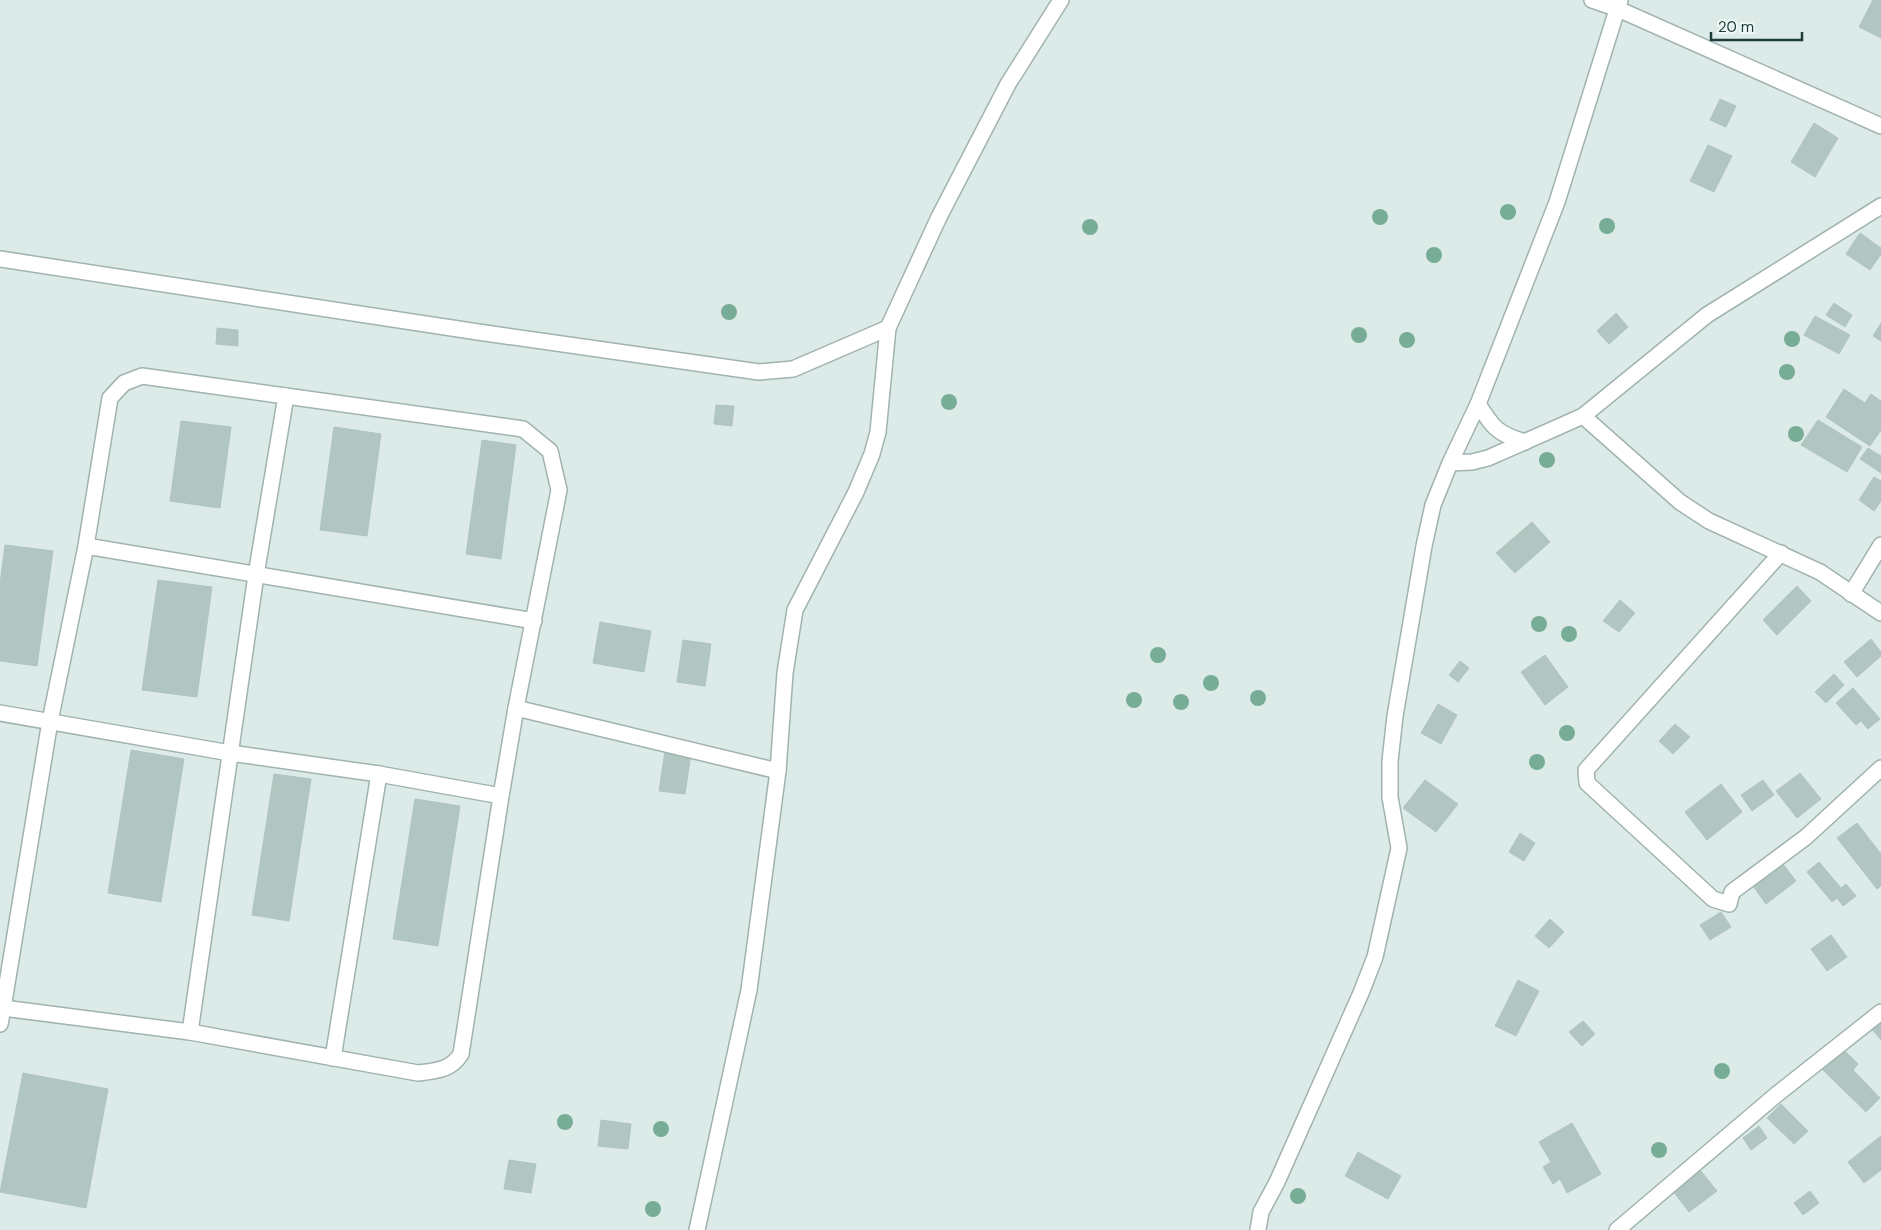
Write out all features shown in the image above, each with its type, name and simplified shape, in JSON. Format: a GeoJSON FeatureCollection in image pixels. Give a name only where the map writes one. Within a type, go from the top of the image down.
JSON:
{"type":"FeatureCollection","features":[{"type":"Feature","properties":{"kind":"street"},"geometry":{"type":"LineString","coordinates":[[697,1230],[749,990],[778,771],[784,673],[794,610],[856,492],[872,454],[878,432],[888,328],[940,217],[1008,84],[1062,0]]}},
{"type":"Feature","properties":{"kind":"street"},"geometry":{"type":"LineString","coordinates":[[1592,0],[1619,4],[1881,126]]}},
{"type":"Feature","properties":{"kind":"street"},"geometry":{"type":"LineString","coordinates":[[1258,1230],[1261,1212],[1277,1182],[1362,993],[1375,957],[1399,848],[1390,798],[1390,761],[1395,716],[1424,546],[1433,505],[1450,463],[1478,404],[1557,202],[1619,4]]}},
{"type":"Feature","properties":{"kind":"street"},"geometry":{"type":"LineString","coordinates":[[1450,463],[1472,462],[1488,458],[1583,416],[1707,315],[1881,206]]}},
{"type":"Feature","properties":{"kind":"street"},"geometry":{"type":"LineString","coordinates":[[0,258],[478,332],[759,372],[792,369],[888,328]]}},
{"type":"Feature","properties":{"kind":"street"},"geometry":{"type":"LineString","coordinates":[[0,1024],[2,1007],[50,721],[86,546],[110,398],[124,382],[142,376],[523,429],[550,452],[559,490],[516,708],[461,1054],[455,1064],[436,1071],[418,1073],[190,1032],[2,1007]]}},
{"type":"Feature","properties":{"kind":"street"},"geometry":{"type":"LineString","coordinates":[[190,1032],[256,575],[286,396]]}},
{"type":"Feature","properties":{"kind":"street"},"geometry":{"type":"LineString","coordinates":[[1478,404],[1495,429],[1510,438],[1526,442]]}},
{"type":"Feature","properties":{"kind":"street"},"geometry":{"type":"LineString","coordinates":[[1583,416],[1680,502],[1709,521],[1820,572],[1881,613]]}},
{"type":"Feature","properties":{"kind":"street"},"geometry":{"type":"LineString","coordinates":[[86,546],[534,621]]}},
{"type":"Feature","properties":{"kind":"street"},"geometry":{"type":"LineString","coordinates":[[1851,594],[1881,546]]}},
{"type":"Feature","properties":{"kind":"street"},"geometry":{"type":"LineString","coordinates":[[1781,553],[1586,770],[1588,783],[1712,899],[1729,904],[1732,892],[1806,837],[1881,768]]}},
{"type":"Feature","properties":{"kind":"street"},"geometry":{"type":"LineString","coordinates":[[516,708],[778,771]]}},
{"type":"Feature","properties":{"kind":"street"},"geometry":{"type":"LineString","coordinates":[[0,713],[230,754],[379,774],[501,796]]}},
{"type":"Feature","properties":{"kind":"street"},"geometry":{"type":"LineString","coordinates":[[334,1058],[379,774]]}},
{"type":"Feature","properties":{"kind":"street"},"geometry":{"type":"LineString","coordinates":[[1617,1230],[1776,1095],[1881,1012]]}},
{"type":"Feature","properties":{"kind":"building"},"geometry":{"type":"Polygon","coordinates":[[[1873,0],[1881,0],[1881,38],[1859,27],[1873,0]]]}},
{"type":"Feature","properties":{"kind":"building"},"geometry":{"type":"Polygon","coordinates":[[[1720,99],[1736,106],[1726,127],[1710,120],[1720,99]]]}},
{"type":"Feature","properties":{"kind":"building"},"geometry":{"type":"Polygon","coordinates":[[[1814,123],[1838,138],[1815,177],[1791,162],[1814,123]]]}},
{"type":"Feature","properties":{"kind":"building"},"geometry":{"type":"Polygon","coordinates":[[[1708,145],[1732,156],[1714,192],[1690,181],[1708,145]]]}},
{"type":"Feature","properties":{"kind":"building"},"geometry":{"type":"Polygon","coordinates":[[[1860,233],[1881,248],[1881,254],[1870,270],[1846,254],[1860,233]]]}},
{"type":"Feature","properties":{"kind":"building"},"geometry":{"type":"Polygon","coordinates":[[[1834,303],[1852,315],[1845,327],[1826,315],[1834,303]]]}},
{"type":"Feature","properties":{"kind":"building"},"geometry":{"type":"Polygon","coordinates":[[[1616,313],[1628,327],[1609,344],[1597,331],[1616,313]]]}},
{"type":"Feature","properties":{"kind":"building"},"geometry":{"type":"Polygon","coordinates":[[[1815,316],[1850,335],[1839,354],[1804,335],[1815,316]]]}},
{"type":"Feature","properties":{"kind":"building"},"geometry":{"type":"Polygon","coordinates":[[[1881,323],[1881,341],[1873,336],[1881,323]]]}},
{"type":"Feature","properties":{"kind":"building"},"geometry":{"type":"Polygon","coordinates":[[[217,328],[238,330],[238,346],[216,344],[217,328]]]}},
{"type":"Feature","properties":{"kind":"building"},"geometry":{"type":"Polygon","coordinates":[[[1844,389],[1865,403],[1871,394],[1881,401],[1881,430],[1870,446],[1826,417],[1844,389]]]}},
{"type":"Feature","properties":{"kind":"building"},"geometry":{"type":"Polygon","coordinates":[[[716,405],[734,406],[732,426],[714,424],[716,405]]]}},
{"type":"Feature","properties":{"kind":"building"},"geometry":{"type":"Polygon","coordinates":[[[1818,420],[1862,447],[1847,472],[1801,445],[1818,420]]]}},
{"type":"Feature","properties":{"kind":"building"},"geometry":{"type":"Polygon","coordinates":[[[181,421],[231,427],[220,508],[170,501],[181,421]]]}},
{"type":"Feature","properties":{"kind":"building"},"geometry":{"type":"Polygon","coordinates":[[[334,427],[381,434],[367,536],[320,530],[334,427]]]}},
{"type":"Feature","properties":{"kind":"building"},"geometry":{"type":"Polygon","coordinates":[[[482,440],[516,445],[501,559],[466,554],[482,440]]]}},
{"type":"Feature","properties":{"kind":"building"},"geometry":{"type":"Polygon","coordinates":[[[1868,448],[1881,456],[1881,473],[1860,459],[1868,448]]]}},
{"type":"Feature","properties":{"kind":"building"},"geometry":{"type":"Polygon","coordinates":[[[1874,477],[1881,481],[1881,501],[1874,511],[1859,500],[1874,477]]]}},
{"type":"Feature","properties":{"kind":"building"},"geometry":{"type":"Polygon","coordinates":[[[1532,522],[1550,542],[1515,573],[1496,553],[1532,522]]]}},
{"type":"Feature","properties":{"kind":"building"},"geometry":{"type":"Polygon","coordinates":[[[5,545],[53,551],[37,666],[0,661],[0,584],[5,545]]]}},
{"type":"Feature","properties":{"kind":"building"},"geometry":{"type":"Polygon","coordinates":[[[158,580],[212,587],[197,697],[142,690],[158,580]]]}},
{"type":"Feature","properties":{"kind":"building"},"geometry":{"type":"Polygon","coordinates":[[[1797,586],[1811,601],[1777,635],[1763,620],[1797,586]]]}},
{"type":"Feature","properties":{"kind":"building"},"geometry":{"type":"Polygon","coordinates":[[[1620,600],[1635,613],[1619,632],[1603,621],[1620,600]]]}},
{"type":"Feature","properties":{"kind":"building"},"geometry":{"type":"Polygon","coordinates":[[[600,622],[651,631],[644,672],[593,663],[600,622]]]}},
{"type":"Feature","properties":{"kind":"building"},"geometry":{"type":"Polygon","coordinates":[[[1871,639],[1881,652],[1881,656],[1857,677],[1844,662],[1871,639]]]}},
{"type":"Feature","properties":{"kind":"building"},"geometry":{"type":"Polygon","coordinates":[[[683,640],[711,644],[705,686],[677,682],[683,640]]]}},
{"type":"Feature","properties":{"kind":"building"},"geometry":{"type":"Polygon","coordinates":[[[1545,655],[1568,687],[1545,705],[1521,672],[1545,655]]]}},
{"type":"Feature","properties":{"kind":"building"},"geometry":{"type":"Polygon","coordinates":[[[1460,661],[1469,668],[1458,682],[1449,675],[1460,661]]]}},
{"type":"Feature","properties":{"kind":"building"},"geometry":{"type":"Polygon","coordinates":[[[1834,674],[1844,685],[1826,703],[1815,692],[1834,674]]]}},
{"type":"Feature","properties":{"kind":"building"},"geometry":{"type":"Polygon","coordinates":[[[1853,688],[1880,719],[1868,729],[1861,721],[1856,725],[1836,703],[1853,688]]]}},
{"type":"Feature","properties":{"kind":"building"},"geometry":{"type":"Polygon","coordinates":[[[1438,704],[1457,715],[1441,744],[1421,733],[1438,704]]]}},
{"type":"Feature","properties":{"kind":"building"},"geometry":{"type":"Polygon","coordinates":[[[1675,724],[1690,737],[1673,754],[1659,741],[1675,724]]]}},
{"type":"Feature","properties":{"kind":"building"},"geometry":{"type":"Polygon","coordinates":[[[131,750],[184,759],[161,902],[108,893],[131,750]]]}},
{"type":"Feature","properties":{"kind":"building"},"geometry":{"type":"Polygon","coordinates":[[[665,751],[691,754],[685,794],[659,791],[665,751]]]}},
{"type":"Feature","properties":{"kind":"building"},"geometry":{"type":"Polygon","coordinates":[[[1800,773],[1821,799],[1797,818],[1776,791],[1800,773]]]}},
{"type":"Feature","properties":{"kind":"building"},"geometry":{"type":"Polygon","coordinates":[[[274,774],[311,779],[289,921],[252,915],[274,774]]]}},
{"type":"Feature","properties":{"kind":"building"},"geometry":{"type":"Polygon","coordinates":[[[1425,780],[1458,804],[1436,832],[1403,808],[1425,780]]]}},
{"type":"Feature","properties":{"kind":"building"},"geometry":{"type":"Polygon","coordinates":[[[1763,780],[1774,795],[1752,811],[1741,795],[1763,780]]]}},
{"type":"Feature","properties":{"kind":"building"},"geometry":{"type":"Polygon","coordinates":[[[1721,784],[1742,812],[1707,840],[1685,812],[1721,784]]]}},
{"type":"Feature","properties":{"kind":"building"},"geometry":{"type":"Polygon","coordinates":[[[415,799],[460,806],[438,946],[393,939],[415,799]]]}},
{"type":"Feature","properties":{"kind":"building"},"geometry":{"type":"Polygon","coordinates":[[[1857,823],[1881,854],[1881,886],[1877,889],[1837,838],[1857,823]]]}},
{"type":"Feature","properties":{"kind":"building"},"geometry":{"type":"Polygon","coordinates":[[[1520,833],[1535,843],[1524,861],[1509,852],[1520,833]]]}},
{"type":"Feature","properties":{"kind":"building"},"geometry":{"type":"Polygon","coordinates":[[[1819,862],[1841,888],[1846,884],[1856,896],[1843,906],[1837,898],[1832,902],[1807,872],[1819,862]]]}},
{"type":"Feature","properties":{"kind":"building"},"geometry":{"type":"Polygon","coordinates":[[[1783,864],[1796,881],[1766,904],[1753,886],[1783,864]]]}},
{"type":"Feature","properties":{"kind":"building"},"geometry":{"type":"Polygon","coordinates":[[[1721,912],[1731,927],[1710,940],[1700,925],[1721,912]]]}},
{"type":"Feature","properties":{"kind":"building"},"geometry":{"type":"Polygon","coordinates":[[[1550,919],[1564,932],[1549,948],[1535,936],[1550,919]]]}},
{"type":"Feature","properties":{"kind":"building"},"geometry":{"type":"Polygon","coordinates":[[[1831,935],[1847,957],[1827,971],[1811,949],[1831,935]]]}},
{"type":"Feature","properties":{"kind":"building"},"geometry":{"type":"Polygon","coordinates":[[[1518,980],[1539,991],[1516,1036],[1495,1026],[1518,980]]]}},
{"type":"Feature","properties":{"kind":"building"},"geometry":{"type":"Polygon","coordinates":[[[1583,1021],[1595,1034],[1582,1046],[1569,1032],[1583,1021]]]}},
{"type":"Feature","properties":{"kind":"building"},"geometry":{"type":"Polygon","coordinates":[[[1881,1023],[1881,1040],[1872,1029],[1881,1023]]]}},
{"type":"Feature","properties":{"kind":"building"},"geometry":{"type":"Polygon","coordinates":[[[1843,1049],[1858,1064],[1853,1070],[1880,1098],[1866,1112],[1823,1070],[1843,1049]]]}},
{"type":"Feature","properties":{"kind":"building"},"geometry":{"type":"Polygon","coordinates":[[[23,1073],[108,1089],[86,1208],[0,1192],[23,1073]]]}},
{"type":"Feature","properties":{"kind":"building"},"geometry":{"type":"Polygon","coordinates":[[[1781,1104],[1808,1131],[1794,1144],[1767,1118],[1781,1104]]]}},
{"type":"Feature","properties":{"kind":"building"},"geometry":{"type":"Polygon","coordinates":[[[601,1120],[631,1124],[628,1149],[598,1146],[601,1120]]]}},
{"type":"Feature","properties":{"kind":"building"},"geometry":{"type":"Polygon","coordinates":[[[1572,1123],[1601,1174],[1567,1193],[1560,1179],[1553,1184],[1543,1167],[1551,1162],[1539,1142],[1572,1123]]]}},
{"type":"Feature","properties":{"kind":"building"},"geometry":{"type":"Polygon","coordinates":[[[1759,1126],[1767,1138],[1751,1150],[1743,1138],[1759,1126]]]}},
{"type":"Feature","properties":{"kind":"building"},"geometry":{"type":"Polygon","coordinates":[[[1881,1136],[1881,1170],[1864,1183],[1848,1162],[1881,1136]]]}},
{"type":"Feature","properties":{"kind":"building"},"geometry":{"type":"Polygon","coordinates":[[[1358,1152],[1401,1176],[1388,1199],[1345,1176],[1358,1152]]]}},
{"type":"Feature","properties":{"kind":"building"},"geometry":{"type":"Polygon","coordinates":[[[509,1160],[536,1164],[531,1193],[504,1189],[509,1160]]]}},
{"type":"Feature","properties":{"kind":"building"},"geometry":{"type":"Polygon","coordinates":[[[1700,1170],[1717,1191],[1689,1212],[1673,1191],[1700,1170]]]}},
{"type":"Feature","properties":{"kind":"building"},"geometry":{"type":"Polygon","coordinates":[[[1810,1191],[1819,1203],[1803,1215],[1794,1203],[1810,1191]]]}}]}
